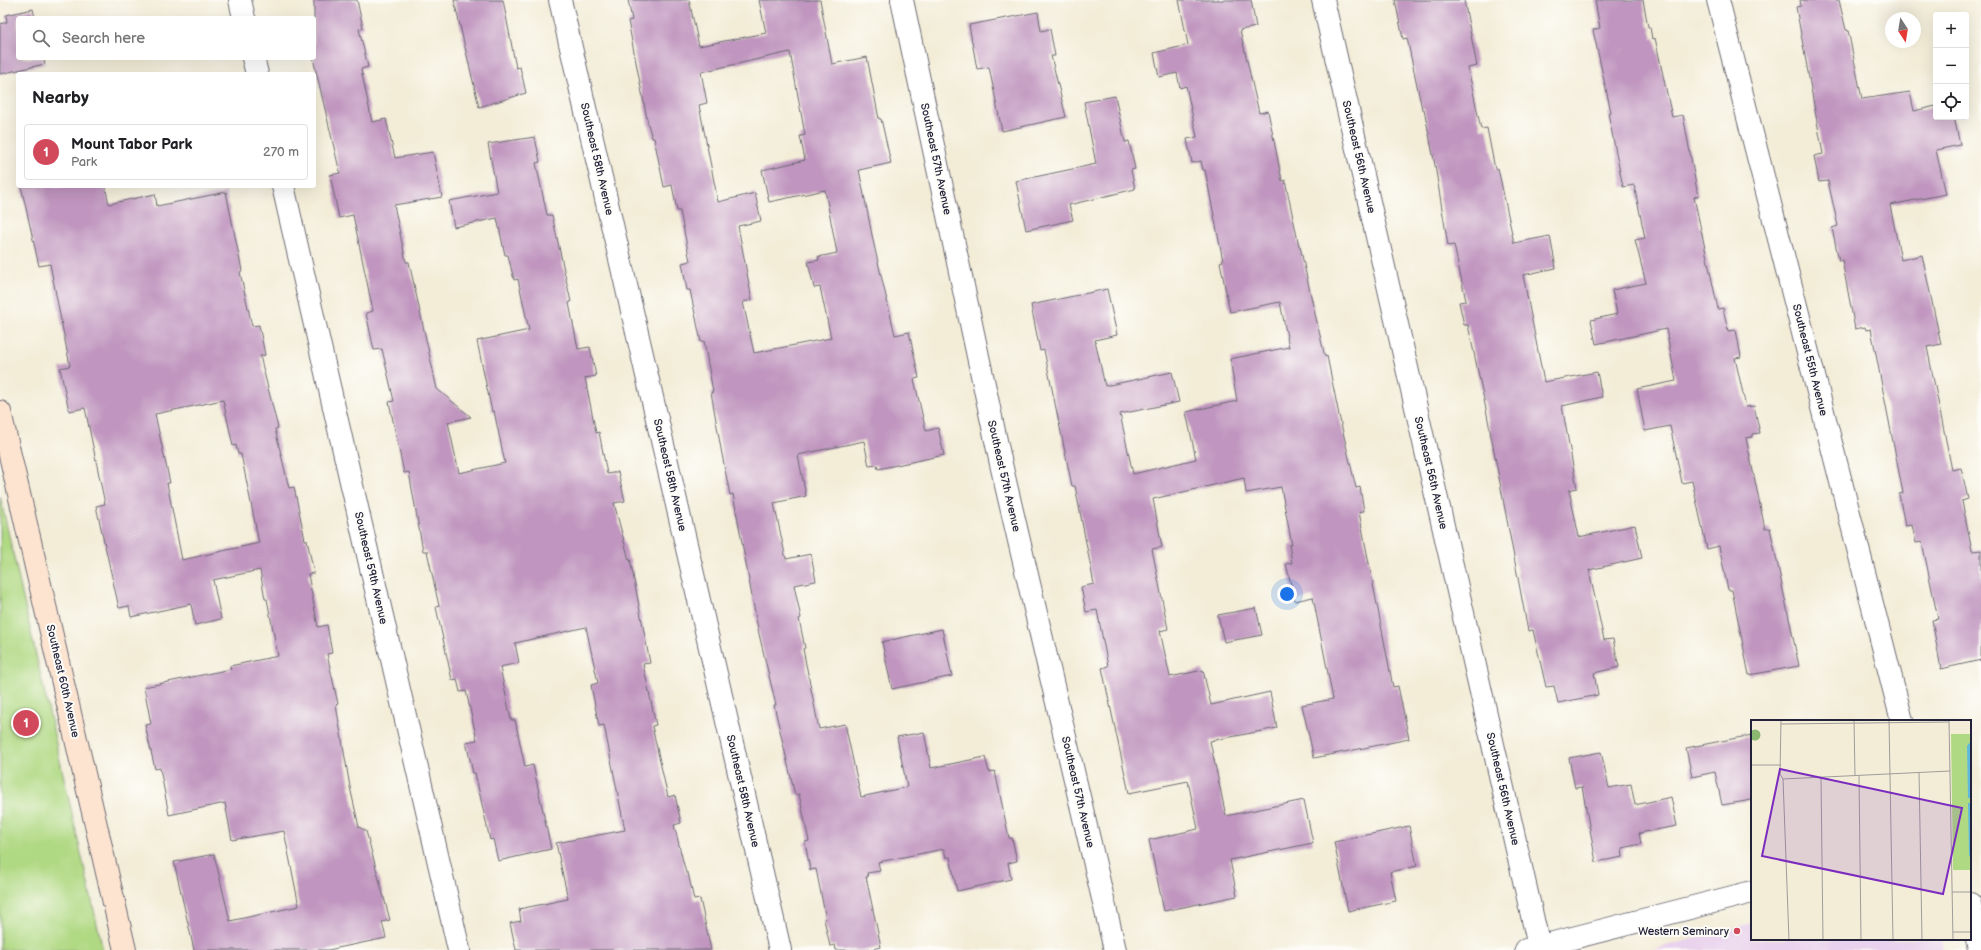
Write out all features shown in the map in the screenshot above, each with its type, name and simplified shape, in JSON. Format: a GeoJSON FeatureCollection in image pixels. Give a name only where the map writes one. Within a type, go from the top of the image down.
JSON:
{"type":"FeatureCollection","features":[{"type":"Feature","properties":{"kind":"main road","name":"Southeast 60th Avenue"},"geometry":{"type":"LineString","coordinates":[[0,412],[125,950]]}},
{"type":"Feature","properties":{"kind":"street"},"geometry":{"type":"LineString","coordinates":[[240,0],[244,16]]}},
{"type":"Feature","properties":{"kind":"street","name":"Southeast 58th Avenue"},"geometry":{"type":"LineString","coordinates":[[560,0],[780,950]]}},
{"type":"Feature","properties":{"kind":"street","name":"Southeast 57th Avenue"},"geometry":{"type":"LineString","coordinates":[[902,0],[1001,464],[1115,950]]}},
{"type":"Feature","properties":{"kind":"street","name":"Southeast 56th Avenue"},"geometry":{"type":"LineString","coordinates":[[1323,0],[1532,948]]}},
{"type":"Feature","properties":{"kind":"street","name":"Southeast 55th Avenue"},"geometry":{"type":"LineString","coordinates":[[1718,0],[1902,720]]}},
{"type":"Feature","properties":{"kind":"street"},"geometry":{"type":"LineString","coordinates":[[254,60],[256,72]]}},
{"type":"Feature","properties":{"kind":"street","name":"Southeast 59th Avenue"},"geometry":{"type":"LineString","coordinates":[[282,188],[459,950]]}},
{"type":"Feature","properties":{"kind":"street"},"geometry":{"type":"LineString","coordinates":[[1532,948],[1751,892]]}},
{"type":"Feature","properties":{"kind":"street"},"geometry":{"type":"LineString","coordinates":[[1971,909],[1979,950]]}},
{"type":"Feature","properties":{"kind":"shaded area","name":"Western Seminary"},"geometry":{"type":"Polygon","coordinates":[[[1751,923],[1751,940],[1942,940],[1944,950],[1651,950],[1751,923]]]}},
{"type":"Feature","properties":{"kind":"green space"},"geometry":{"type":"Polygon","coordinates":[[[0,496],[103,950],[0,950],[0,496]]]}},
{"type":"Feature","properties":{"kind":"building"},"geometry":{"type":"Polygon","coordinates":[[[314,0],[357,0],[363,28],[359,29],[368,67],[361,69],[372,122],[386,119],[395,158],[433,152],[442,197],[394,205],[406,262],[409,262],[437,389],[471,417],[448,422],[459,473],[505,463],[494,411],[492,412],[477,341],[529,330],[518,279],[514,280],[508,255],[505,255],[497,218],[454,227],[449,201],[497,192],[488,144],[535,137],[540,162],[536,163],[547,215],[552,215],[571,302],[569,303],[578,349],[590,347],[596,376],[585,378],[596,433],[599,432],[607,474],[618,472],[625,501],[614,503],[629,560],[630,559],[650,663],[643,664],[656,725],[652,726],[668,797],[675,795],[681,823],[674,825],[694,900],[700,899],[711,950],[516,950],[510,923],[521,921],[519,909],[568,899],[556,843],[625,830],[604,725],[599,726],[591,685],[598,683],[586,627],[515,643],[519,663],[500,667],[511,720],[515,720],[525,767],[533,765],[551,849],[498,861],[493,839],[490,840],[475,773],[473,773],[466,742],[477,740],[466,691],[460,692],[457,679],[452,680],[436,607],[439,606],[427,551],[423,551],[409,472],[404,473],[389,402],[394,401],[382,349],[374,350],[366,313],[373,311],[353,215],[339,218],[330,175],[340,173],[313,60],[316,60],[316,16],[314,16],[314,0]]]}},
{"type":"Feature","properties":{"kind":"building"},"geometry":{"type":"Polygon","coordinates":[[[454,0],[503,0],[516,68],[520,67],[526,93],[479,107],[454,0]]]}},
{"type":"Feature","properties":{"kind":"building"},"geometry":{"type":"Polygon","coordinates":[[[628,0],[689,0],[699,46],[766,33],[759,0],[820,0],[832,64],[867,57],[879,119],[881,119],[891,163],[859,170],[874,245],[895,335],[909,332],[919,378],[914,379],[926,431],[938,428],[944,455],[878,469],[877,465],[869,466],[864,441],[798,455],[806,496],[774,503],[786,559],[811,554],[816,581],[794,585],[801,618],[799,619],[805,648],[803,649],[819,729],[845,724],[861,797],[907,787],[897,737],[924,732],[931,768],[985,757],[989,772],[995,771],[1009,838],[1012,838],[1017,861],[1008,863],[1011,879],[957,891],[950,857],[946,857],[944,849],[878,862],[880,871],[867,873],[868,877],[866,877],[881,947],[867,950],[836,950],[835,945],[830,946],[816,869],[810,870],[805,842],[809,841],[799,794],[795,795],[774,705],[776,705],[759,634],[733,494],[730,495],[711,392],[713,392],[704,341],[701,342],[690,290],[687,290],[682,263],[690,261],[680,211],[677,211],[672,185],[664,187],[654,138],[652,138],[648,124],[628,21],[632,20],[628,0]],[[790,52],[701,72],[707,103],[699,105],[718,202],[755,193],[761,221],[738,226],[752,300],[743,302],[754,353],[831,338],[820,287],[814,288],[808,262],[819,260],[818,257],[837,253],[825,190],[769,202],[762,170],[805,160],[800,136],[805,135],[790,52]]]}},
{"type":"Feature","properties":{"kind":"building"},"geometry":{"type":"Polygon","coordinates":[[[1179,0],[1251,0],[1256,27],[1240,30],[1259,113],[1268,111],[1282,181],[1285,180],[1325,357],[1327,356],[1356,488],[1360,487],[1364,511],[1359,512],[1393,687],[1398,686],[1409,739],[1314,758],[1302,705],[1333,699],[1313,597],[1295,601],[1286,564],[1292,563],[1289,545],[1292,545],[1281,487],[1246,493],[1244,478],[1153,499],[1162,547],[1152,549],[1168,629],[1160,631],[1170,677],[1203,670],[1211,705],[1270,692],[1277,728],[1210,741],[1226,816],[1304,800],[1313,843],[1230,860],[1237,896],[1164,911],[1149,840],[1198,829],[1188,781],[1129,793],[1102,668],[1108,666],[1097,610],[1086,612],[1081,587],[1094,584],[1075,486],[1072,486],[1044,350],[1040,351],[1031,305],[1107,289],[1117,335],[1095,340],[1105,386],[1172,372],[1179,402],[1120,414],[1133,474],[1196,459],[1186,412],[1237,401],[1230,359],[1289,347],[1280,302],[1230,312],[1220,262],[1223,261],[1205,170],[1203,170],[1201,161],[1192,163],[1187,139],[1197,137],[1186,86],[1180,88],[1177,73],[1159,77],[1154,53],[1188,45],[1179,0]]]}},
{"type":"Feature","properties":{"kind":"building"},"geometry":{"type":"Polygon","coordinates":[[[1395,0],[1464,0],[1477,66],[1468,68],[1481,129],[1487,128],[1495,169],[1498,168],[1514,243],[1550,236],[1556,268],[1523,275],[1544,382],[1597,372],[1602,397],[1562,406],[1577,488],[1569,490],[1579,537],[1635,525],[1642,558],[1589,570],[1604,640],[1613,639],[1619,667],[1594,673],[1598,695],[1558,703],[1554,686],[1546,687],[1533,630],[1528,631],[1486,409],[1468,325],[1464,325],[1459,302],[1466,301],[1454,245],[1448,246],[1424,109],[1422,109],[1407,38],[1403,39],[1395,0]]]}},
{"type":"Feature","properties":{"kind":"building"},"geometry":{"type":"Polygon","coordinates":[[[1595,0],[1643,0],[1648,27],[1650,27],[1652,39],[1655,38],[1672,117],[1683,115],[1698,196],[1694,197],[1718,309],[1723,308],[1728,331],[1736,330],[1741,357],[1735,358],[1746,407],[1754,406],[1760,433],[1752,434],[1752,437],[1746,438],[1765,529],[1770,528],[1799,666],[1749,675],[1732,590],[1728,590],[1719,546],[1707,549],[1692,481],[1682,483],[1670,426],[1645,431],[1637,389],[1676,381],[1666,329],[1596,344],[1591,320],[1617,314],[1612,290],[1646,283],[1635,240],[1645,238],[1634,185],[1623,187],[1608,113],[1611,112],[1593,30],[1600,28],[1595,0]]]}},
{"type":"Feature","properties":{"kind":"building"},"geometry":{"type":"Polygon","coordinates":[[[1800,0],[1839,0],[1846,30],[1848,30],[1862,99],[1910,92],[1914,111],[1933,107],[1933,120],[1955,120],[1960,145],[1936,150],[1946,194],[1890,205],[1901,260],[1922,255],[1941,344],[1927,347],[1952,470],[1961,468],[1968,499],[1962,501],[1972,551],[1981,550],[1981,660],[1941,669],[1932,620],[1938,619],[1922,542],[1916,543],[1912,525],[1905,526],[1899,494],[1903,493],[1871,329],[1866,330],[1865,327],[1855,329],[1842,260],[1839,261],[1832,228],[1838,226],[1828,181],[1819,182],[1814,156],[1823,154],[1796,7],[1801,6],[1800,0]]]}},
{"type":"Feature","properties":{"kind":"building"},"geometry":{"type":"Polygon","coordinates":[[[33,9],[35,16],[16,16],[16,60],[44,60],[45,64],[0,74],[0,24],[7,22],[6,15],[33,9]]]}},
{"type":"Feature","properties":{"kind":"building"},"geometry":{"type":"Polygon","coordinates":[[[1038,12],[1041,31],[1050,29],[1055,56],[1051,56],[1066,117],[1002,131],[989,67],[977,69],[969,25],[1038,12]]]}},
{"type":"Feature","properties":{"kind":"building"},"geometry":{"type":"Polygon","coordinates":[[[1115,96],[1125,142],[1129,141],[1135,169],[1131,170],[1135,189],[1069,205],[1073,220],[1026,230],[1016,181],[1096,164],[1084,102],[1115,96]]]}},
{"type":"Feature","properties":{"kind":"building"},"geometry":{"type":"Polygon","coordinates":[[[21,188],[105,188],[109,204],[155,194],[157,206],[226,192],[242,271],[240,272],[252,326],[259,325],[265,355],[260,356],[278,428],[275,429],[289,488],[294,487],[305,540],[307,540],[314,573],[308,574],[318,627],[327,625],[332,653],[327,654],[338,704],[336,705],[350,787],[359,827],[366,831],[390,920],[382,922],[386,938],[328,950],[194,950],[174,862],[214,854],[230,921],[299,906],[284,831],[232,840],[225,803],[169,815],[160,768],[155,769],[145,725],[151,724],[144,687],[231,669],[230,666],[278,656],[267,599],[265,599],[260,570],[213,580],[221,619],[195,625],[191,604],[131,617],[129,606],[119,608],[96,506],[105,504],[85,408],[69,411],[60,368],[70,366],[50,264],[39,266],[21,188]],[[223,400],[155,414],[170,483],[167,483],[182,560],[259,543],[241,454],[238,454],[236,445],[233,446],[223,400]]]}},
{"type":"Feature","properties":{"kind":"building"},"geometry":{"type":"Polygon","coordinates":[[[1256,608],[1262,635],[1224,642],[1218,615],[1256,608]]]}},
{"type":"Feature","properties":{"kind":"building"},"geometry":{"type":"Polygon","coordinates":[[[942,629],[952,676],[892,689],[882,642],[942,629]]]}},
{"type":"Feature","properties":{"kind":"building"},"geometry":{"type":"Polygon","coordinates":[[[1751,735],[1751,800],[1722,805],[1715,772],[1692,777],[1686,748],[1751,735]]]}},
{"type":"Feature","properties":{"kind":"building"},"geometry":{"type":"Polygon","coordinates":[[[1601,752],[1609,788],[1631,784],[1635,805],[1671,797],[1677,826],[1639,833],[1641,844],[1622,848],[1623,857],[1596,862],[1582,787],[1575,788],[1569,758],[1601,752]]]}},
{"type":"Feature","properties":{"kind":"building"},"geometry":{"type":"Polygon","coordinates":[[[1409,826],[1417,866],[1390,872],[1396,901],[1348,911],[1334,842],[1409,826]]]}},
{"type":"Feature","properties":{"kind":"place","name":"Mount Tabor Park"},"geometry":{"type":"Point","coordinates":[26,723]}},
{"type":"Feature","properties":{"kind":"place","name":"Western Seminary"},"geometry":{"type":"Point","coordinates":[1737,931]}}]}
